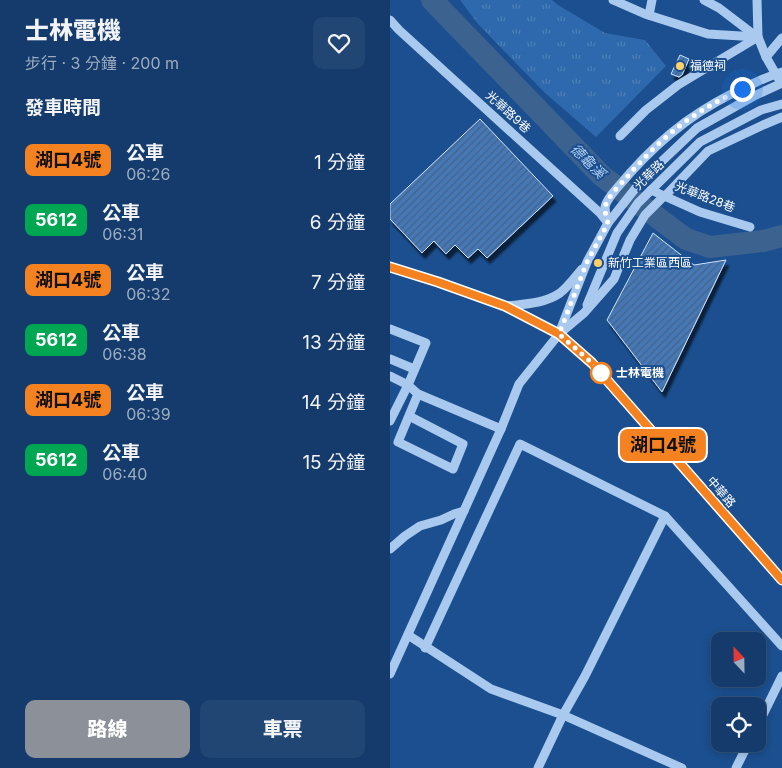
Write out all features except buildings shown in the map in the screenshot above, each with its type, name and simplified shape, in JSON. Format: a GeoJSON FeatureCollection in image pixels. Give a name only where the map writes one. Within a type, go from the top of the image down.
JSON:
{"type":"FeatureCollection","features":[{"type":"Feature","properties":{"kind":"street"},"geometry":{"type":"LineString","coordinates":[[612,0],[649,15],[708,34],[758,37]]}},
{"type":"Feature","properties":{"kind":"street"},"geometry":{"type":"LineString","coordinates":[[649,15],[652,0]]}},
{"type":"Feature","properties":{"kind":"street"},"geometry":{"type":"LineString","coordinates":[[704,0],[719,8],[758,37]]}},
{"type":"Feature","properties":{"kind":"street"},"geometry":{"type":"LineString","coordinates":[[757,0],[758,37],[766,57],[779,73],[782,84]]}},
{"type":"Feature","properties":{"kind":"street","name":"光華路9巷"},"geometry":{"type":"LineString","coordinates":[[390,20],[600,213],[608,223]]}},
{"type":"Feature","properties":{"kind":"street"},"geometry":{"type":"LineString","coordinates":[[620,136],[646,110],[678,86],[758,37]]}},
{"type":"Feature","properties":{"kind":"street"},"geometry":{"type":"LineString","coordinates":[[766,57],[782,38]]}},
{"type":"Feature","properties":{"kind":"street","name":"光華路"},"geometry":{"type":"LineString","coordinates":[[608,223],[605,205],[629,175],[663,140],[691,117],[715,102],[779,73]]}},
{"type":"Feature","properties":{"kind":"street","name":"光華路"},"geometry":{"type":"LineString","coordinates":[[559,334],[587,262],[608,223],[639,184],[697,128],[754,96],[782,84]]}},
{"type":"Feature","properties":{"kind":"street","name":"光華路"},"geometry":{"type":"LineString","coordinates":[[584,313],[617,233],[638,203],[700,142],[761,110],[782,104]]}},
{"type":"Feature","properties":{"kind":"street","name":"光華路"},"geometry":{"type":"LineString","coordinates":[[559,334],[584,313],[614,279],[630,240],[645,215],[708,151],[763,124],[782,117]]}},
{"type":"Feature","properties":{"kind":"street","name":"光華路28巷"},"geometry":{"type":"LineString","coordinates":[[649,192],[700,212],[750,227]]}},
{"type":"Feature","properties":{"kind":"street"},"geometry":{"type":"LineString","coordinates":[[505,306],[532,304],[560,293],[569,285],[587,262]]}},
{"type":"Feature","properties":{"kind":"street","name":"中華路"},"geometry":{"type":"LineString","coordinates":[[390,267],[505,306],[559,334],[592,363],[782,580]]}},
{"type":"Feature","properties":{"kind":"street"},"geometry":{"type":"LineString","coordinates":[[390,329],[426,343],[408,385],[394,403],[390,421]]}},
{"type":"Feature","properties":{"kind":"street"},"geometry":{"type":"LineString","coordinates":[[390,674],[501,429],[519,384],[559,334]]}},
{"type":"Feature","properties":{"kind":"street"},"geometry":{"type":"LineString","coordinates":[[390,359],[414,369]]}},
{"type":"Feature","properties":{"kind":"street"},"geometry":{"type":"LineString","coordinates":[[390,376],[408,385],[418,394],[501,429]]}},
{"type":"Feature","properties":{"kind":"street"},"geometry":{"type":"LineString","coordinates":[[409,416],[463,444],[453,469],[398,442],[418,394]]}},
{"type":"Feature","properties":{"kind":"street"},"geometry":{"type":"LineString","coordinates":[[426,648],[520,444],[664,516],[782,646]]}},
{"type":"Feature","properties":{"kind":"street"},"geometry":{"type":"LineString","coordinates":[[390,549],[420,526],[464,511]]}},
{"type":"Feature","properties":{"kind":"street"},"geometry":{"type":"LineString","coordinates":[[538,768],[664,516]]}},
{"type":"Feature","properties":{"kind":"street"},"geometry":{"type":"LineString","coordinates":[[408,635],[491,689],[563,715],[682,768]]}},
{"type":"Feature","properties":{"kind":"street"},"geometry":{"type":"LineString","coordinates":[[766,709],[782,676]]}},
{"type":"Feature","properties":{"kind":"street"},"geometry":{"type":"LineString","coordinates":[[736,768],[744,752]]}},
{"type":"Feature","properties":{"kind":"green space"},"geometry":{"type":"Polygon","coordinates":[[[460,0],[552,0],[605,33],[645,40],[666,66],[596,137],[545,93],[478,24],[460,0]]]}},
{"type":"Feature","properties":{"kind":"waterway","name":"德龜溪"},"geometry":{"type":"LineString","coordinates":[[432,0],[602,176],[686,239],[710,247],[763,241],[782,236]]}},
{"type":"Feature","properties":{"kind":"bus line","name":"湖口4號"},"geometry":{"type":"LineString","coordinates":[[390,267],[505,306],[559,334],[592,363],[782,580]]}},
{"type":"Feature","properties":{"kind":"place","name":"福德祠"},"geometry":{"type":"Point","coordinates":[680,66]}},
{"type":"Feature","properties":{"kind":"place","name":"新竹工業區西區"},"geometry":{"type":"Point","coordinates":[598,263]}},
{"type":"Feature","properties":{"kind":"place","name":"士林電機"},"geometry":{"type":"Point","coordinates":[601,373]}},
{"type":"Feature","properties":{"kind":"route"},"geometry":{"type":"LineString","coordinates":[[601,373],[559,334],[587,262],[608,223],[605,205],[638,164],[663,140],[691,117],[715,102],[742,89]]}}]}
